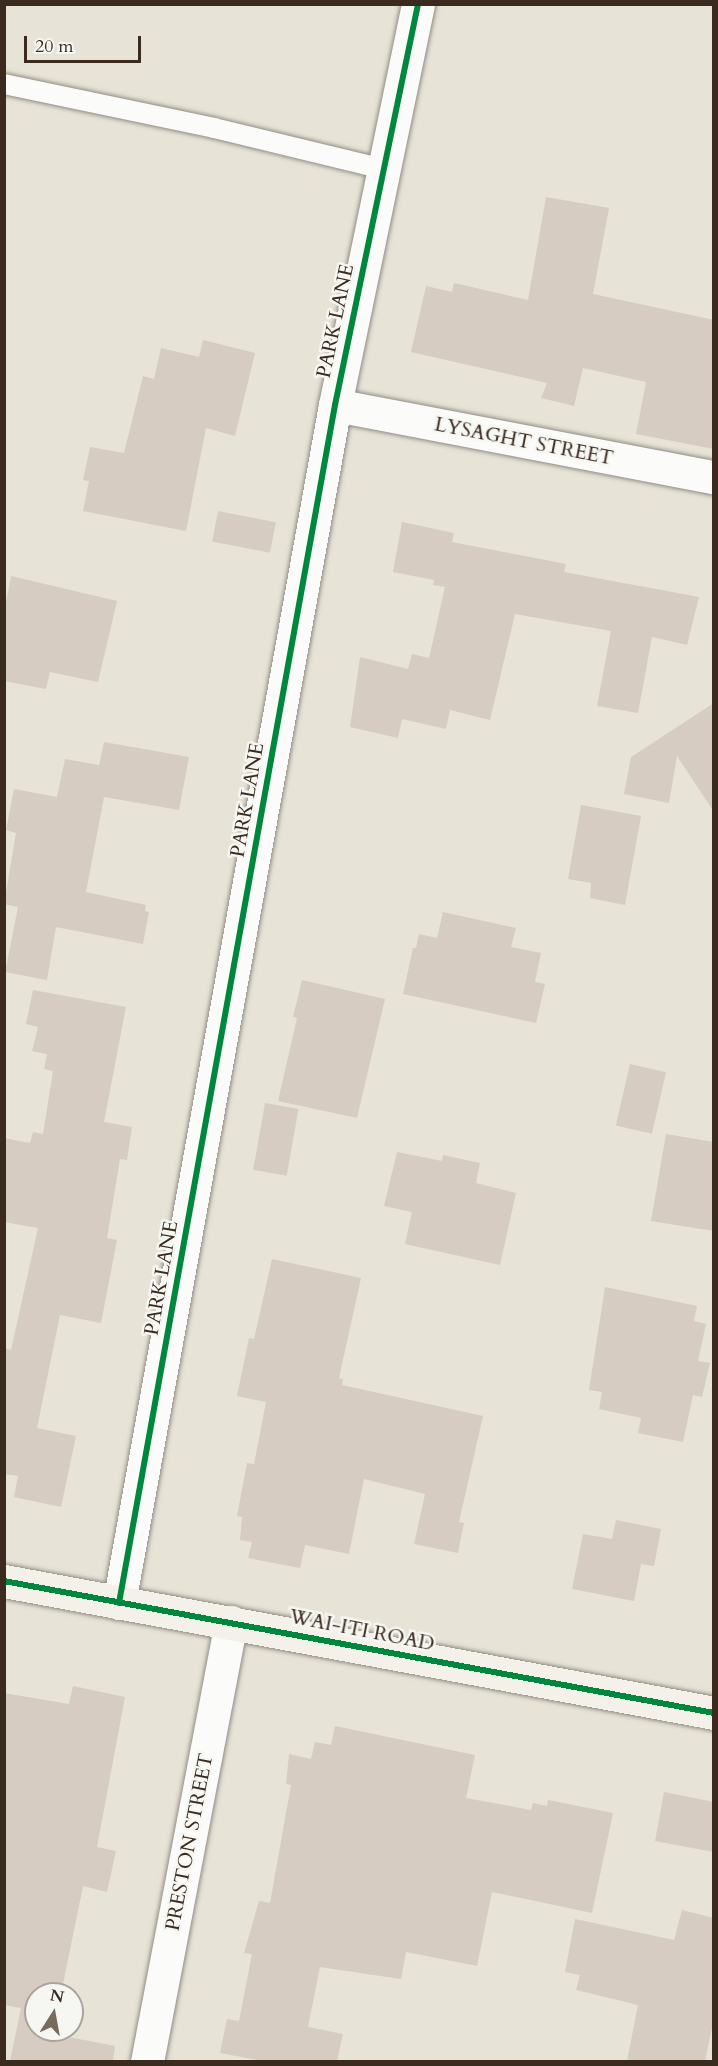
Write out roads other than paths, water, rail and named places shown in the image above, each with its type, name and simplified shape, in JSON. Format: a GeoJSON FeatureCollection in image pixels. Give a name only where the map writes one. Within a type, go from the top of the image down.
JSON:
{"type":"FeatureCollection","features":[{"type":"Feature","properties":{"kind":"main road","name":"WAI-ITI ROAD"},"geometry":{"type":"LineString","coordinates":[[4,1581],[714,1713]]}},
{"type":"Feature","properties":{"kind":"street","name":"PARK LANE"},"geometry":{"type":"LineString","coordinates":[[119,1603],[335,405],[418,4]]}},
{"type":"Feature","properties":{"kind":"street","name":"LYSAGHT STREET"},"geometry":{"type":"LineString","coordinates":[[335,405],[714,477]]}},
{"type":"Feature","properties":{"kind":"street","name":"PRESTON STREET"},"geometry":{"type":"LineString","coordinates":[[147,2061],[231,1622]]}},
{"type":"Feature","properties":{"kind":"lane"},"geometry":{"type":"LineString","coordinates":[[4,84],[214,128],[383,169]]}}]}
